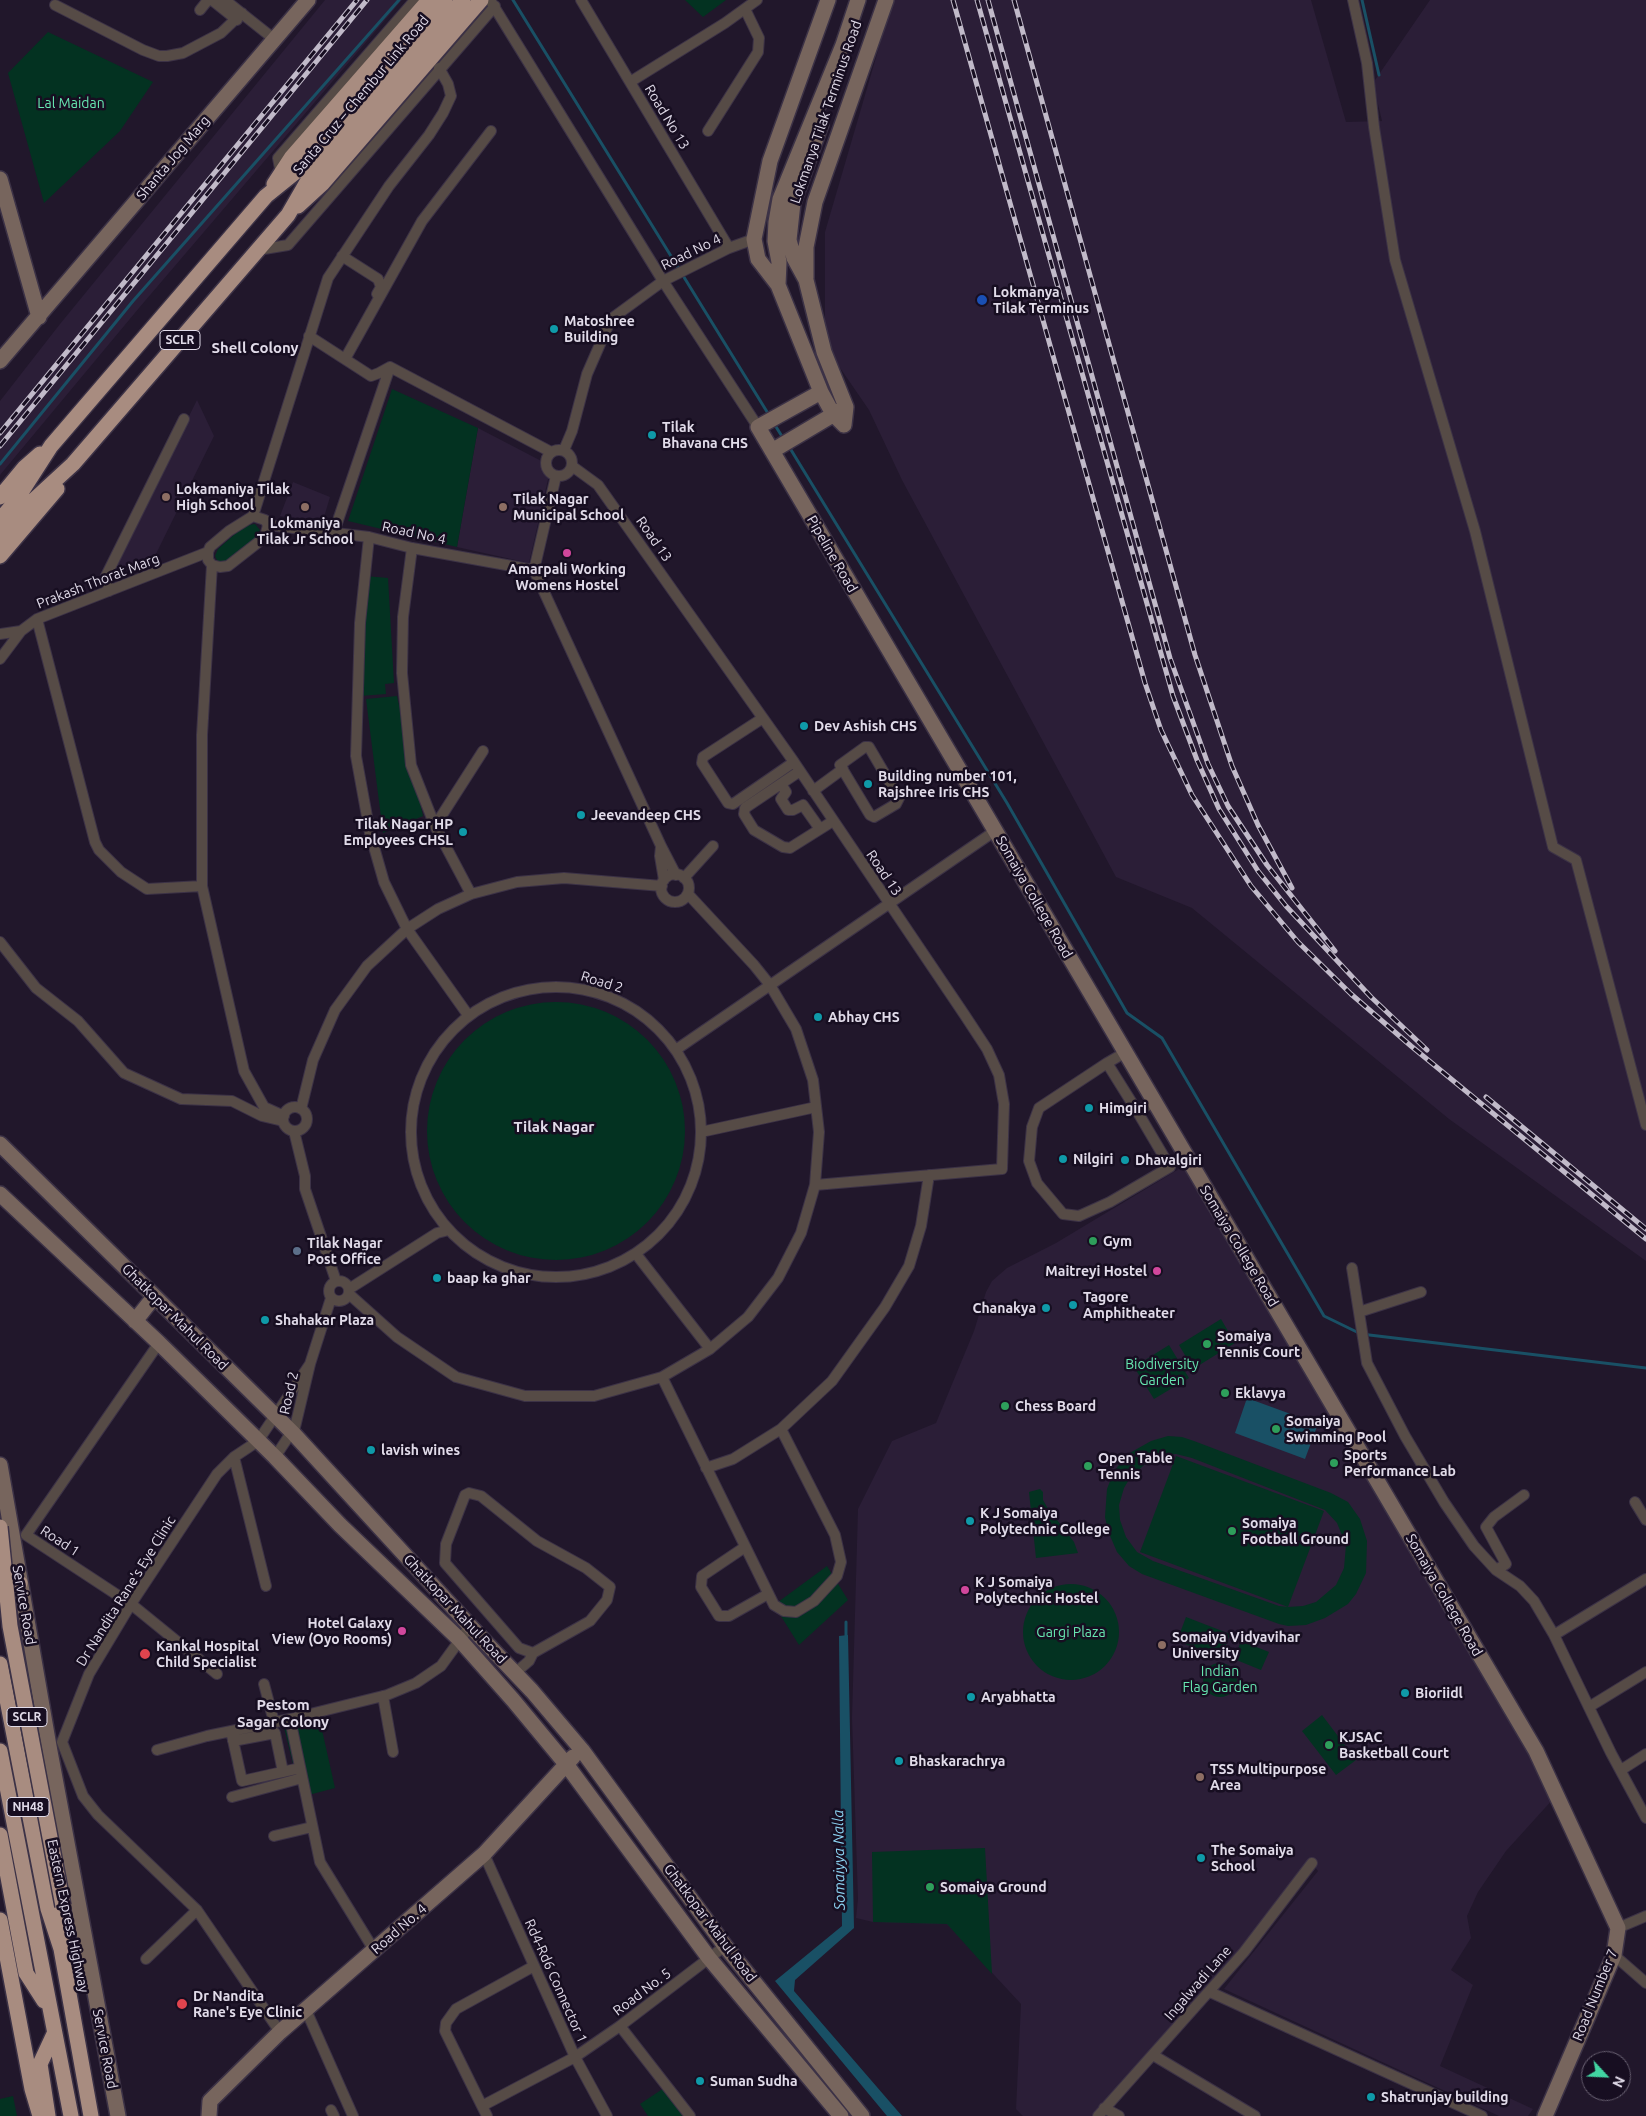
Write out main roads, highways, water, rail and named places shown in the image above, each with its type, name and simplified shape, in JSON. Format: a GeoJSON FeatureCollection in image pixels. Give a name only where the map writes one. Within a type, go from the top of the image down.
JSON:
{"type":"FeatureCollection","features":[{"type":"Feature","properties":{"kind":"highway","name":"Santa Cruz – Chembur Link Road"},"geometry":{"type":"LineString","coordinates":[[51,446],[266,196],[302,167],[437,8],[463,0]]}},
{"type":"Feature","properties":{"kind":"highway"},"geometry":{"type":"LineString","coordinates":[[266,196],[291,158],[437,8],[488,2]]}},
{"type":"Feature","properties":{"kind":"highway","name":"Santa Cruz – Chembur Link Road"},"geometry":{"type":"LineString","coordinates":[[73,464],[288,215],[311,175],[437,8]]}},
{"type":"Feature","properties":{"kind":"highway"},"geometry":{"type":"LineString","coordinates":[[0,497],[24,468],[51,446]]}},
{"type":"Feature","properties":{"kind":"highway","name":"SCLR"},"geometry":{"type":"LineString","coordinates":[[0,520],[15,502],[51,446]]}},
{"type":"Feature","properties":{"kind":"highway"},"geometry":{"type":"LineString","coordinates":[[0,556],[52,496],[73,464]]}},
{"type":"Feature","properties":{"kind":"highway","name":"SCLR"},"geometry":{"type":"LineString","coordinates":[[0,539],[24,509],[73,464]]}},
{"type":"Feature","properties":{"kind":"highway","name":"SCLR"},"geometry":{"type":"LineString","coordinates":[[0,1527],[10,1626],[63,1906],[61,1949]]}},
{"type":"Feature","properties":{"kind":"highway"},"geometry":{"type":"LineString","coordinates":[[0,1587],[20,1583]]}},
{"type":"Feature","properties":{"kind":"highway","name":"Eastern Express Highway"},"geometry":{"type":"LineString","coordinates":[[0,1664],[48,1909],[61,1949],[91,2116]]}},
{"type":"Feature","properties":{"kind":"highway","name":"NH48"},"geometry":{"type":"LineString","coordinates":[[0,1751],[71,2116]]}},
{"type":"Feature","properties":{"kind":"highway"},"geometry":{"type":"LineString","coordinates":[[0,1835],[26,1973],[49,2008]]}},
{"type":"Feature","properties":{"kind":"highway"},"geometry":{"type":"LineString","coordinates":[[0,1920],[32,2089],[40,2116]]}},
{"type":"Feature","properties":{"kind":"highway"},"geometry":{"type":"LineString","coordinates":[[48,2116],[40,2064],[54,2034]]}},
{"type":"Feature","properties":{"kind":"water","name":"Somaiya Swimming Pool"},"geometry":{"type":"Polygon","coordinates":[[[1247,1398],[1318,1424],[1305,1459],[1235,1433],[1247,1398]]]}},
{"type":"Feature","properties":{"kind":"water"},"geometry":{"type":"Polygon","coordinates":[[[848,1635],[854,1928],[795,1980],[794,1991],[902,2116],[887,2116],[775,1981],[842,1926],[839,1636],[848,1635]]]}},
{"type":"Feature","properties":{"kind":"waterway"},"geometry":{"type":"LineString","coordinates":[[0,464],[133,301],[399,0]]}},
{"type":"Feature","properties":{"kind":"waterway"},"geometry":{"type":"LineString","coordinates":[[513,0],[769,415]]}},
{"type":"Feature","properties":{"kind":"waterway"},"geometry":{"type":"LineString","coordinates":[[1362,0],[1379,75]]}},
{"type":"Feature","properties":{"kind":"waterway"},"geometry":{"type":"LineString","coordinates":[[773,422],[783,438]]}},
{"type":"Feature","properties":{"kind":"waterway"},"geometry":{"type":"LineString","coordinates":[[788,445],[1007,803],[1127,1013],[1162,1038],[1324,1316],[1361,1334],[1646,1368]]}},
{"type":"Feature","properties":{"kind":"waterway","name":"Somaiyya Nalla"},"geometry":{"type":"LineString","coordinates":[[846,1622],[846,1639]]}},
{"type":"Feature","properties":{"kind":"railway"},"geometry":{"type":"LineString","coordinates":[[0,433],[357,0]]}},
{"type":"Feature","properties":{"kind":"railway"},"geometry":{"type":"LineString","coordinates":[[0,446],[367,0]]}},
{"type":"Feature","properties":{"kind":"railway"},"geometry":{"type":"LineString","coordinates":[[953,0],[1145,683],[1161,730],[1192,795],[1251,886],[1298,942],[1351,994],[1411,1046],[1646,1239]]}},
{"type":"Feature","properties":{"kind":"railway"},"geometry":{"type":"LineString","coordinates":[[977,0],[1173,696],[1197,760],[1219,809],[1258,871],[1286,906],[1371,997],[1427,1050]]}},
{"type":"Feature","properties":{"kind":"railway"},"geometry":{"type":"LineString","coordinates":[[988,0],[1170,658],[1208,764],[1228,806],[1267,865],[1335,951]]}},
{"type":"Feature","properties":{"kind":"railway"},"geometry":{"type":"LineString","coordinates":[[1014,0],[1195,655],[1232,766],[1258,825],[1292,888]]}},
{"type":"Feature","properties":{"kind":"railway"},"geometry":{"type":"LineString","coordinates":[[1486,1097],[1646,1229]]}},
{"type":"Feature","properties":{"kind":"place","name":"Lokmanya Tilak Terminus"},"geometry":{"type":"Point","coordinates":[982,300]}},
{"type":"Feature","properties":{"kind":"place","name":"Matoshree Building"},"geometry":{"type":"Point","coordinates":[554,329]}},
{"type":"Feature","properties":{"kind":"place","name":"Tilak Bhavana CHS"},"geometry":{"type":"Point","coordinates":[652,435]}},
{"type":"Feature","properties":{"kind":"place","name":"Lokamaniya Tilak High School"},"geometry":{"type":"Point","coordinates":[166,497]}},
{"type":"Feature","properties":{"kind":"place","name":"Lokmaniya Tilak Jr School"},"geometry":{"type":"Point","coordinates":[305,507]}},
{"type":"Feature","properties":{"kind":"place","name":"Tilak Nagar Municipal School"},"geometry":{"type":"Point","coordinates":[503,507]}},
{"type":"Feature","properties":{"kind":"place","name":"Amarpali Working Womens Hostel"},"geometry":{"type":"Point","coordinates":[567,553]}},
{"type":"Feature","properties":{"kind":"place","name":"Dev Ashish CHS"},"geometry":{"type":"Point","coordinates":[804,726]}},
{"type":"Feature","properties":{"kind":"place","name":"Building number 101, Rajshree Iris CHS"},"geometry":{"type":"Point","coordinates":[868,784]}},
{"type":"Feature","properties":{"kind":"place","name":"Jeevandeep CHS"},"geometry":{"type":"Point","coordinates":[581,815]}},
{"type":"Feature","properties":{"kind":"place","name":"Tilak Nagar HP Employees CHSL"},"geometry":{"type":"Point","coordinates":[463,832]}},
{"type":"Feature","properties":{"kind":"place","name":"Abhay CHS"},"geometry":{"type":"Point","coordinates":[818,1017]}},
{"type":"Feature","properties":{"kind":"place","name":"Himgiri"},"geometry":{"type":"Point","coordinates":[1089,1108]}},
{"type":"Feature","properties":{"kind":"place","name":"Nilgiri"},"geometry":{"type":"Point","coordinates":[1063,1159]}},
{"type":"Feature","properties":{"kind":"place","name":"Dhavalgiri"},"geometry":{"type":"Point","coordinates":[1125,1160]}},
{"type":"Feature","properties":{"kind":"place","name":"Gym"},"geometry":{"type":"Point","coordinates":[1093,1241]}},
{"type":"Feature","properties":{"kind":"place","name":"Tilak Nagar Post Office"},"geometry":{"type":"Point","coordinates":[297,1251]}},
{"type":"Feature","properties":{"kind":"place","name":"Maitreyi Hostel"},"geometry":{"type":"Point","coordinates":[1157,1271]}},
{"type":"Feature","properties":{"kind":"place","name":"baap ka ghar"},"geometry":{"type":"Point","coordinates":[437,1278]}},
{"type":"Feature","properties":{"kind":"place","name":"Tagore Amphitheater"},"geometry":{"type":"Point","coordinates":[1073,1305]}},
{"type":"Feature","properties":{"kind":"place","name":"Chanakya"},"geometry":{"type":"Point","coordinates":[1046,1308]}},
{"type":"Feature","properties":{"kind":"place","name":"Shahakar Plaza"},"geometry":{"type":"Point","coordinates":[265,1320]}},
{"type":"Feature","properties":{"kind":"place","name":"Somaiya Tennis Court"},"geometry":{"type":"Point","coordinates":[1207,1344]}},
{"type":"Feature","properties":{"kind":"place","name":"Eklavya"},"geometry":{"type":"Point","coordinates":[1225,1393]}},
{"type":"Feature","properties":{"kind":"place","name":"Chess Board"},"geometry":{"type":"Point","coordinates":[1005,1406]}},
{"type":"Feature","properties":{"kind":"place","name":"Somaiya Swimming Pool"},"geometry":{"type":"Point","coordinates":[1276,1429]}},
{"type":"Feature","properties":{"kind":"place","name":"lavish wines"},"geometry":{"type":"Point","coordinates":[371,1450]}},
{"type":"Feature","properties":{"kind":"place","name":"Sports Performance Lab"},"geometry":{"type":"Point","coordinates":[1334,1463]}},
{"type":"Feature","properties":{"kind":"place","name":"Open Table Tennis"},"geometry":{"type":"Point","coordinates":[1088,1466]}},
{"type":"Feature","properties":{"kind":"place","name":"K J Somaiya Polytechnic College"},"geometry":{"type":"Point","coordinates":[970,1521]}},
{"type":"Feature","properties":{"kind":"place","name":"Somaiya Football Ground"},"geometry":{"type":"Point","coordinates":[1232,1531]}},
{"type":"Feature","properties":{"kind":"place","name":"K J Somaiya Polytechnic Hostel"},"geometry":{"type":"Point","coordinates":[965,1590]}},
{"type":"Feature","properties":{"kind":"place","name":"Hotel Galaxy View (Oyo Rooms)"},"geometry":{"type":"Point","coordinates":[402,1631]}},
{"type":"Feature","properties":{"kind":"place","name":"Somaiya Vidyavihar University"},"geometry":{"type":"Point","coordinates":[1162,1645]}},
{"type":"Feature","properties":{"kind":"place","name":"Kankal Hospital Child Specialist"},"geometry":{"type":"Point","coordinates":[145,1654]}},
{"type":"Feature","properties":{"kind":"place","name":"Bioriidl"},"geometry":{"type":"Point","coordinates":[1405,1693]}},
{"type":"Feature","properties":{"kind":"place","name":"Aryabhatta"},"geometry":{"type":"Point","coordinates":[971,1697]}},
{"type":"Feature","properties":{"kind":"place","name":"KJSAC Basketball Court"},"geometry":{"type":"Point","coordinates":[1329,1745]}},
{"type":"Feature","properties":{"kind":"place","name":"Bhaskarachrya"},"geometry":{"type":"Point","coordinates":[899,1761]}},
{"type":"Feature","properties":{"kind":"place","name":"TSS Multipurpose Area"},"geometry":{"type":"Point","coordinates":[1200,1777]}},
{"type":"Feature","properties":{"kind":"place","name":"The Somaiya School"},"geometry":{"type":"Point","coordinates":[1201,1858]}},
{"type":"Feature","properties":{"kind":"place","name":"Somaiya Ground"},"geometry":{"type":"Point","coordinates":[930,1887]}},
{"type":"Feature","properties":{"kind":"place","name":"Dr Nandita Rane's Eye Clinic"},"geometry":{"type":"Point","coordinates":[182,2004]}},
{"type":"Feature","properties":{"kind":"place","name":"Suman Sudha"},"geometry":{"type":"Point","coordinates":[700,2081]}},
{"type":"Feature","properties":{"kind":"place","name":"Shatrunjay building"},"geometry":{"type":"Point","coordinates":[1371,2097]}},
{"type":"Feature","properties":{"kind":"district","name":"Shell Colony"},"geometry":{"type":"Point","coordinates":[255,348]}},
{"type":"Feature","properties":{"kind":"district","name":"Tilak Nagar"},"geometry":{"type":"Point","coordinates":[554,1127]}},
{"type":"Feature","properties":{"kind":"district","name":"Pestom Sagar Colony"},"geometry":{"type":"Point","coordinates":[283,1714]}},
{"type":"Feature","properties":{"kind":"park label","name":"Lal Maidan"},"geometry":{"type":"Point","coordinates":[71,103]}},
{"type":"Feature","properties":{"kind":"park label","name":"Biodiversity Garden"},"geometry":{"type":"Point","coordinates":[1162,1372]}},
{"type":"Feature","properties":{"kind":"park label","name":"Gargi Plaza"},"geometry":{"type":"Point","coordinates":[1071,1632]}},
{"type":"Feature","properties":{"kind":"park label","name":"Indian Flag Garden"},"geometry":{"type":"Point","coordinates":[1220,1679]}}]}
